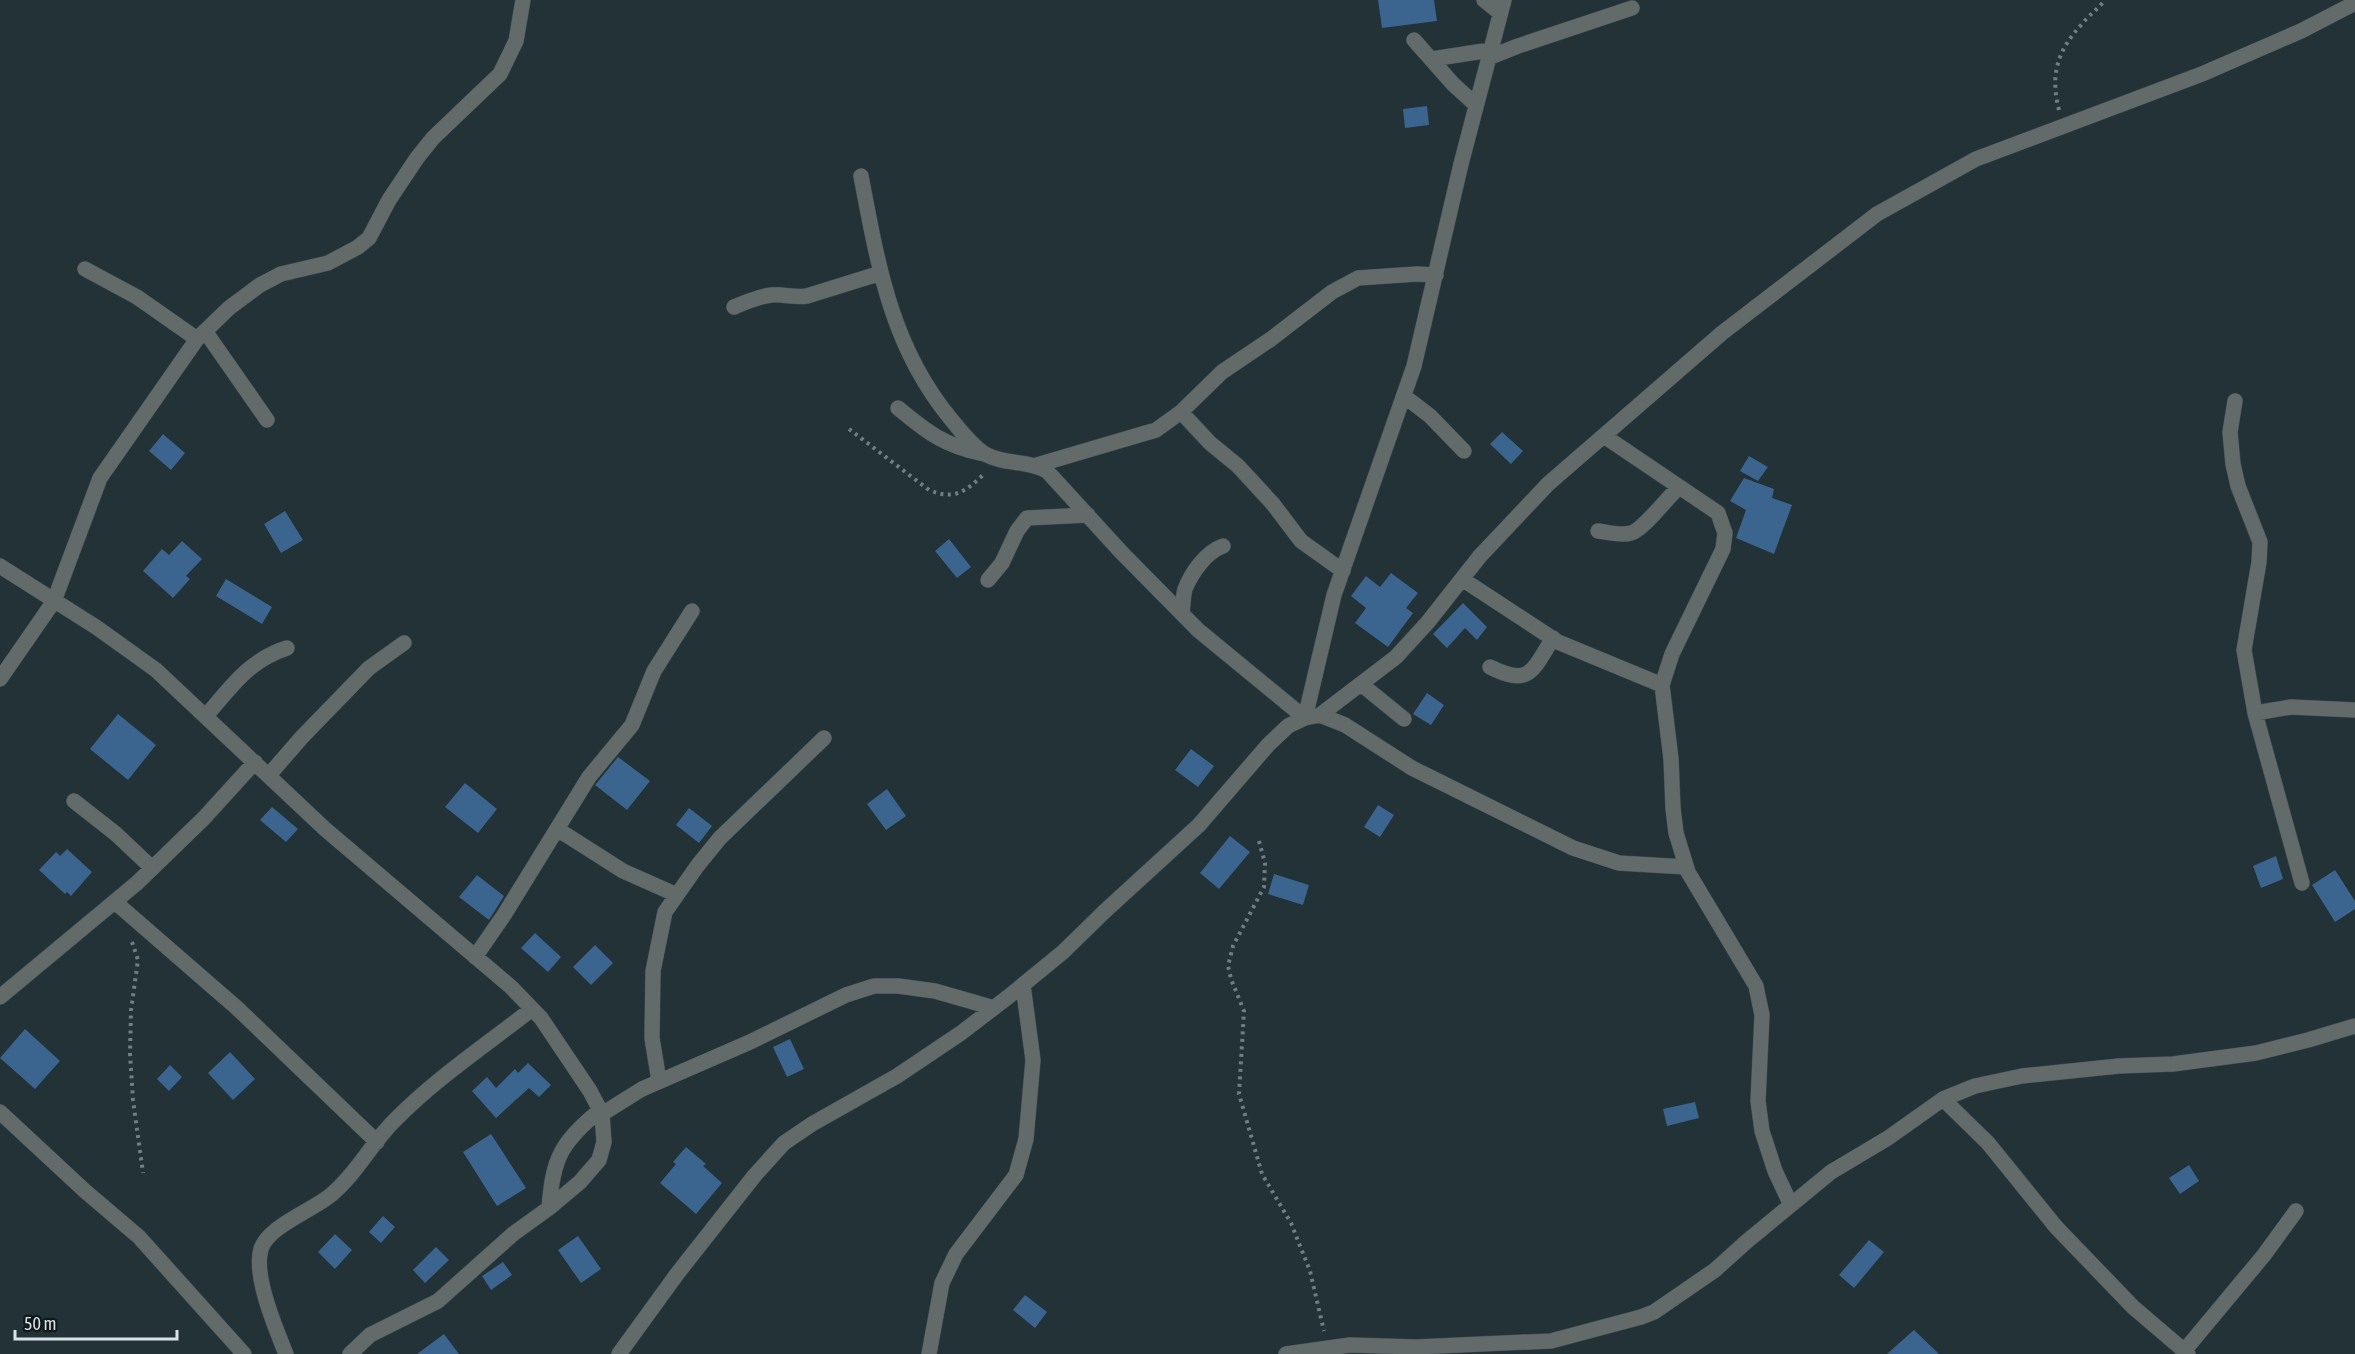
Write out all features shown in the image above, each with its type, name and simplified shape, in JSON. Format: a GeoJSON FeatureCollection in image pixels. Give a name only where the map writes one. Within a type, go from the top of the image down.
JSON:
{"type":"FeatureCollection","features":[{"type":"Feature","properties":{"kind":"street"},"geometry":{"type":"LineString","coordinates":[[0,679],[54,601],[100,478],[201,335],[229,308],[260,285],[281,274],[328,262],[358,247],[369,238],[389,200],[417,158],[433,138],[500,74],[516,41],[523,0]]}},
{"type":"Feature","properties":{"kind":"street"},"geometry":{"type":"LineString","coordinates":[[1312,716],[1334,595],[1414,366],[1476,105],[1502,7],[1484,0]]}},
{"type":"Feature","properties":{"kind":"street"},"geometry":{"type":"LineString","coordinates":[[619,1354],[755,1175],[784,1143],[812,1124],[897,1076],[994,1008],[1063,952],[1199,825],[1268,745],[1288,726],[1312,716],[1361,684],[1396,657],[1428,622],[1480,556],[1548,484],[1722,333],[1877,214],[1976,159],[2202,74],[2301,31],[2355,3]]}},
{"type":"Feature","properties":{"kind":"street"},"geometry":{"type":"LineString","coordinates":[[1432,58],[1489,54],[1632,8]]}},
{"type":"Feature","properties":{"kind":"street"},"geometry":{"type":"LineString","coordinates":[[1414,40],[1453,84],[1476,105]]}},
{"type":"Feature","properties":{"kind":"street"},"geometry":{"type":"LineString","coordinates":[[861,176],[881,273],[896,326],[914,367],[934,398],[961,432],[993,457]]}},
{"type":"Feature","properties":{"kind":"street"},"geometry":{"type":"LineString","coordinates":[[85,269],[201,335],[267,420]]}},
{"type":"Feature","properties":{"kind":"street"},"geometry":{"type":"LineString","coordinates":[[734,307],[774,294],[796,298],[807,296],[881,273]]}},
{"type":"Feature","properties":{"kind":"street"},"geometry":{"type":"LineString","coordinates":[[1037,465],[1156,430],[1181,412],[1222,372],[1358,278],[1436,274]]}},
{"type":"Feature","properties":{"kind":"street"},"geometry":{"type":"LineString","coordinates":[[1404,396],[1430,416],[1464,451]]}},
{"type":"Feature","properties":{"kind":"street"},"geometry":{"type":"LineString","coordinates":[[2235,401],[2230,432],[2233,464],[2238,486],[2260,542],[2259,562],[2244,650],[2255,714],[2302,883]]}},
{"type":"Feature","properties":{"kind":"street"},"geometry":{"type":"LineString","coordinates":[[898,408],[942,442],[964,450],[1037,465],[1053,477],[1064,492],[1088,514],[1182,614],[1312,716],[1346,725],[1412,768],[1573,848],[1619,863],[1686,867]]}},
{"type":"Feature","properties":{"kind":"street"},"geometry":{"type":"LineString","coordinates":[[1181,412],[1238,466],[1273,504],[1301,541],[1342,571]]}},
{"type":"Feature","properties":{"kind":"street"},"geometry":{"type":"LineString","coordinates":[[1604,436],[1718,513],[1725,533],[1723,549],[1672,654],[1662,685],[1671,759],[1676,833],[1686,867],[1756,986],[1762,1015],[1758,1101],[1762,1131],[1775,1171],[1791,1205]]}},
{"type":"Feature","properties":{"kind":"street"},"geometry":{"type":"LineString","coordinates":[[1598,531],[1629,534],[1635,532],[1679,487]]}},
{"type":"Feature","properties":{"kind":"street"},"geometry":{"type":"LineString","coordinates":[[988,580],[1002,563],[1022,522],[1027,518],[1088,514]]}},
{"type":"Feature","properties":{"kind":"street"},"geometry":{"type":"LineString","coordinates":[[1182,614],[1185,590],[1198,567],[1212,550],[1223,546]]}},
{"type":"Feature","properties":{"kind":"street"},"geometry":{"type":"LineString","coordinates":[[0,566],[96,627],[156,670],[325,829],[532,1008],[542,1018],[571,1061],[601,1112],[604,1142],[599,1160],[580,1182],[513,1234],[462,1282],[438,1301],[370,1335],[350,1354]]}},
{"type":"Feature","properties":{"kind":"street"},"geometry":{"type":"LineString","coordinates":[[1462,579],[1553,638],[1662,685]]}},
{"type":"Feature","properties":{"kind":"street"},"geometry":{"type":"LineString","coordinates":[[475,957],[504,915],[589,777],[632,725],[654,671],[692,611]]}},
{"type":"Feature","properties":{"kind":"street"},"geometry":{"type":"LineString","coordinates":[[1490,667],[1512,677],[1526,675],[1533,669],[1553,638]]}},
{"type":"Feature","properties":{"kind":"street"},"geometry":{"type":"LineString","coordinates":[[269,775],[369,668],[404,643]]}},
{"type":"Feature","properties":{"kind":"street"},"geometry":{"type":"LineString","coordinates":[[206,716],[258,660],[287,648]]}},
{"type":"Feature","properties":{"kind":"street"},"geometry":{"type":"LineString","coordinates":[[1361,684],[1404,719]]}},
{"type":"Feature","properties":{"kind":"street"},"geometry":{"type":"LineString","coordinates":[[2255,714],[2291,707],[2355,711]]}},
{"type":"Feature","properties":{"kind":"street"},"geometry":{"type":"LineString","coordinates":[[659,1082],[652,1038],[653,971],[665,912],[720,838],[824,738]]}},
{"type":"Feature","properties":{"kind":"street"},"geometry":{"type":"LineString","coordinates":[[0,997],[115,902],[152,868],[204,818],[255,762]]}},
{"type":"Feature","properties":{"kind":"street"},"geometry":{"type":"LineString","coordinates":[[74,801],[116,834],[152,868]]}},
{"type":"Feature","properties":{"kind":"street"},"geometry":{"type":"LineString","coordinates":[[557,829],[623,871],[677,895]]}},
{"type":"Feature","properties":{"kind":"street"},"geometry":{"type":"LineString","coordinates":[[115,902],[237,1008],[377,1142]]}},
{"type":"Feature","properties":{"kind":"street"},"geometry":{"type":"LineString","coordinates":[[929,1354],[942,1283],[956,1254],[1016,1175],[1026,1139],[1033,1060],[1023,985]]}},
{"type":"Feature","properties":{"kind":"street"},"geometry":{"type":"LineString","coordinates":[[549,1208],[555,1165],[561,1151],[571,1136],[601,1112],[642,1089],[750,1042],[846,995],[874,986],[898,986],[934,991],[994,1008]]}},
{"type":"Feature","properties":{"kind":"street"},"geometry":{"type":"LineString","coordinates":[[286,1354],[270,1313],[259,1263],[261,1247],[278,1229],[332,1195],[349,1178],[393,1122],[430,1089],[532,1008]]}},
{"type":"Feature","properties":{"kind":"street"},"geometry":{"type":"LineString","coordinates":[[1286,1354],[1350,1345],[1416,1347],[1551,1341],[1641,1317],[1654,1312],[1715,1270],[1831,1172],[1888,1138],[1943,1099],[1975,1086],[2022,1076],[2119,1066],[2173,1064],[2256,1053],[2355,1026]]}},
{"type":"Feature","properties":{"kind":"street"},"geometry":{"type":"LineString","coordinates":[[1943,1099],[1988,1143],[2056,1227],[2133,1306],[2186,1352],[2264,1255],[2296,1211]]}},
{"type":"Feature","properties":{"kind":"street"},"geometry":{"type":"LineString","coordinates":[[0,1112],[85,1191],[140,1237],[244,1354]]}},
{"type":"Feature","properties":{"kind":"path"},"geometry":{"type":"LineString","coordinates":[[2063,127],[2054,91],[2056,65],[2067,42],[2105,0]]}},
{"type":"Feature","properties":{"kind":"path"},"geometry":{"type":"LineString","coordinates":[[849,429],[929,490],[940,495],[963,492],[993,457]]}},
{"type":"Feature","properties":{"kind":"path"},"geometry":{"type":"LineString","coordinates":[[1259,841],[1265,863],[1264,887],[1233,946],[1228,966],[1244,1011],[1239,1094],[1262,1174],[1291,1224],[1310,1270],[1320,1305],[1327,1347]]}},
{"type":"Feature","properties":{"kind":"path"},"geometry":{"type":"LineString","coordinates":[[131,937],[138,960],[131,1010],[130,1054],[133,1100],[143,1173]]}},
{"type":"Feature","properties":{"kind":"building"},"geometry":{"type":"Polygon","coordinates":[[[1378,0],[1434,0],[1437,21],[1382,28],[1378,0]]]}},
{"type":"Feature","properties":{"kind":"building"},"geometry":{"type":"Polygon","coordinates":[[[1427,106],[1429,125],[1405,128],[1403,109],[1427,106]]]}},
{"type":"Feature","properties":{"kind":"building"},"geometry":{"type":"Polygon","coordinates":[[[1502,432],[1523,451],[1511,464],[1490,444],[1502,432]]]}},
{"type":"Feature","properties":{"kind":"building"},"geometry":{"type":"Polygon","coordinates":[[[163,434],[185,453],[171,470],[149,451],[163,434]]]}},
{"type":"Feature","properties":{"kind":"building"},"geometry":{"type":"Polygon","coordinates":[[[1749,456],[1768,467],[1758,481],[1740,471],[1749,456]]]}},
{"type":"Feature","properties":{"kind":"building"},"geometry":{"type":"Polygon","coordinates":[[[1744,478],[1774,489],[1772,498],[1792,505],[1774,554],[1736,538],[1746,510],[1730,501],[1744,478]]]}},
{"type":"Feature","properties":{"kind":"building"},"geometry":{"type":"Polygon","coordinates":[[[285,511],[303,540],[281,553],[264,524],[285,511]]]}},
{"type":"Feature","properties":{"kind":"building"},"geometry":{"type":"Polygon","coordinates":[[[949,539],[971,567],[957,578],[935,551],[949,539]]]}},
{"type":"Feature","properties":{"kind":"building"},"geometry":{"type":"Polygon","coordinates":[[[182,541],[202,559],[186,576],[190,579],[173,598],[143,571],[162,549],[169,555],[182,541]]]}},
{"type":"Feature","properties":{"kind":"building"},"geometry":{"type":"Polygon","coordinates":[[[1391,573],[1418,593],[1406,608],[1413,613],[1388,647],[1355,623],[1366,608],[1351,596],[1366,576],[1380,587],[1391,573]]]}},
{"type":"Feature","properties":{"kind":"building"},"geometry":{"type":"Polygon","coordinates":[[[226,579],[272,607],[262,624],[216,596],[226,579]]]}},
{"type":"Feature","properties":{"kind":"building"},"geometry":{"type":"Polygon","coordinates":[[[1463,603],[1487,627],[1477,640],[1465,628],[1447,648],[1433,634],[1463,603]]]}},
{"type":"Feature","properties":{"kind":"building"},"geometry":{"type":"Polygon","coordinates":[[[1427,693],[1444,705],[1431,725],[1413,714],[1427,693]]]}},
{"type":"Feature","properties":{"kind":"building"},"geometry":{"type":"Polygon","coordinates":[[[118,714],[156,745],[128,780],[90,749],[118,714]]]}},
{"type":"Feature","properties":{"kind":"building"},"geometry":{"type":"Polygon","coordinates":[[[1191,749],[1214,766],[1198,787],[1175,770],[1191,749]]]}},
{"type":"Feature","properties":{"kind":"building"},"geometry":{"type":"Polygon","coordinates":[[[618,757],[650,781],[627,810],[595,785],[618,757]]]}},
{"type":"Feature","properties":{"kind":"building"},"geometry":{"type":"Polygon","coordinates":[[[465,783],[497,809],[478,833],[445,807],[465,783]]]}},
{"type":"Feature","properties":{"kind":"building"},"geometry":{"type":"Polygon","coordinates":[[[887,789],[906,816],[886,830],[867,804],[887,789]]]}},
{"type":"Feature","properties":{"kind":"building"},"geometry":{"type":"Polygon","coordinates":[[[1378,805],[1394,815],[1380,837],[1364,827],[1378,805]]]}},
{"type":"Feature","properties":{"kind":"building"},"geometry":{"type":"Polygon","coordinates":[[[272,807],[298,829],[286,842],[260,820],[272,807]]]}},
{"type":"Feature","properties":{"kind":"building"},"geometry":{"type":"Polygon","coordinates":[[[689,808],[712,826],[699,843],[676,825],[689,808]]]}},
{"type":"Feature","properties":{"kind":"building"},"geometry":{"type":"Polygon","coordinates":[[[1230,836],[1250,852],[1219,889],[1200,873],[1230,836]]]}},
{"type":"Feature","properties":{"kind":"building"},"geometry":{"type":"Polygon","coordinates":[[[67,849],[92,872],[71,896],[67,892],[65,894],[39,870],[56,852],[60,856],[67,849]]]}},
{"type":"Feature","properties":{"kind":"building"},"geometry":{"type":"Polygon","coordinates":[[[2276,856],[2283,879],[2261,888],[2253,866],[2276,856]]]}},
{"type":"Feature","properties":{"kind":"building"},"geometry":{"type":"Polygon","coordinates":[[[2335,870],[2355,901],[2355,909],[2335,922],[2312,885],[2335,870]]]}},
{"type":"Feature","properties":{"kind":"building"},"geometry":{"type":"Polygon","coordinates":[[[1274,874],[1309,885],[1303,905],[1268,894],[1274,874]]]}},
{"type":"Feature","properties":{"kind":"building"},"geometry":{"type":"Polygon","coordinates":[[[477,875],[504,896],[489,920],[459,897],[477,875]]]}},
{"type":"Feature","properties":{"kind":"building"},"geometry":{"type":"Polygon","coordinates":[[[535,933],[561,957],[548,972],[521,948],[535,933]]]}},
{"type":"Feature","properties":{"kind":"building"},"geometry":{"type":"Polygon","coordinates":[[[595,945],[613,963],[591,985],[573,967],[595,945]]]}},
{"type":"Feature","properties":{"kind":"building"},"geometry":{"type":"Polygon","coordinates":[[[25,1029],[60,1061],[35,1089],[0,1058],[25,1029]]]}},
{"type":"Feature","properties":{"kind":"building"},"geometry":{"type":"Polygon","coordinates":[[[790,1039],[804,1069],[787,1077],[773,1047],[790,1039]]]}},
{"type":"Feature","properties":{"kind":"building"},"geometry":{"type":"Polygon","coordinates":[[[230,1052],[255,1079],[233,1100],[208,1073],[230,1052]]]}},
{"type":"Feature","properties":{"kind":"building"},"geometry":{"type":"Polygon","coordinates":[[[528,1063],[551,1085],[539,1097],[529,1088],[496,1118],[472,1091],[487,1077],[496,1088],[515,1069],[518,1073],[528,1063]]]}},
{"type":"Feature","properties":{"kind":"building"},"geometry":{"type":"Polygon","coordinates":[[[170,1065],[182,1077],[169,1091],[157,1079],[170,1065]]]}},
{"type":"Feature","properties":{"kind":"building"},"geometry":{"type":"Polygon","coordinates":[[[1695,1102],[1699,1118],[1667,1126],[1663,1109],[1695,1102]]]}},
{"type":"Feature","properties":{"kind":"building"},"geometry":{"type":"Polygon","coordinates":[[[491,1134],[526,1188],[497,1206],[463,1152],[491,1134]]]}},
{"type":"Feature","properties":{"kind":"building"},"geometry":{"type":"Polygon","coordinates":[[[686,1147],[706,1164],[703,1166],[722,1183],[696,1214],[660,1183],[676,1164],[673,1162],[686,1147]]]}},
{"type":"Feature","properties":{"kind":"building"},"geometry":{"type":"Polygon","coordinates":[[[2189,1165],[2199,1181],[2180,1194],[2169,1178],[2189,1165]]]}},
{"type":"Feature","properties":{"kind":"building"},"geometry":{"type":"Polygon","coordinates":[[[383,1216],[395,1227],[381,1243],[369,1232],[383,1216]]]}},
{"type":"Feature","properties":{"kind":"building"},"geometry":{"type":"Polygon","coordinates":[[[335,1234],[352,1250],[335,1269],[318,1252],[335,1234]]]}},
{"type":"Feature","properties":{"kind":"building"},"geometry":{"type":"Polygon","coordinates":[[[578,1236],[601,1269],[581,1283],[558,1250],[578,1236]]]}},
{"type":"Feature","properties":{"kind":"building"},"geometry":{"type":"Polygon","coordinates":[[[1869,1240],[1884,1252],[1854,1288],[1839,1275],[1869,1240]]]}},
{"type":"Feature","properties":{"kind":"building"},"geometry":{"type":"Polygon","coordinates":[[[436,1247],[449,1260],[425,1283],[413,1270],[436,1247]]]}},
{"type":"Feature","properties":{"kind":"building"},"geometry":{"type":"Polygon","coordinates":[[[503,1262],[512,1275],[491,1290],[482,1276],[503,1262]]]}},
{"type":"Feature","properties":{"kind":"building"},"geometry":{"type":"Polygon","coordinates":[[[1025,1295],[1047,1312],[1035,1328],[1013,1310],[1025,1295]]]}},
{"type":"Feature","properties":{"kind":"building"},"geometry":{"type":"Polygon","coordinates":[[[1914,1330],[1939,1354],[1887,1354],[1914,1330]]]}},
{"type":"Feature","properties":{"kind":"building"},"geometry":{"type":"Polygon","coordinates":[[[444,1334],[459,1354],[417,1354],[444,1334]]]}}]}
